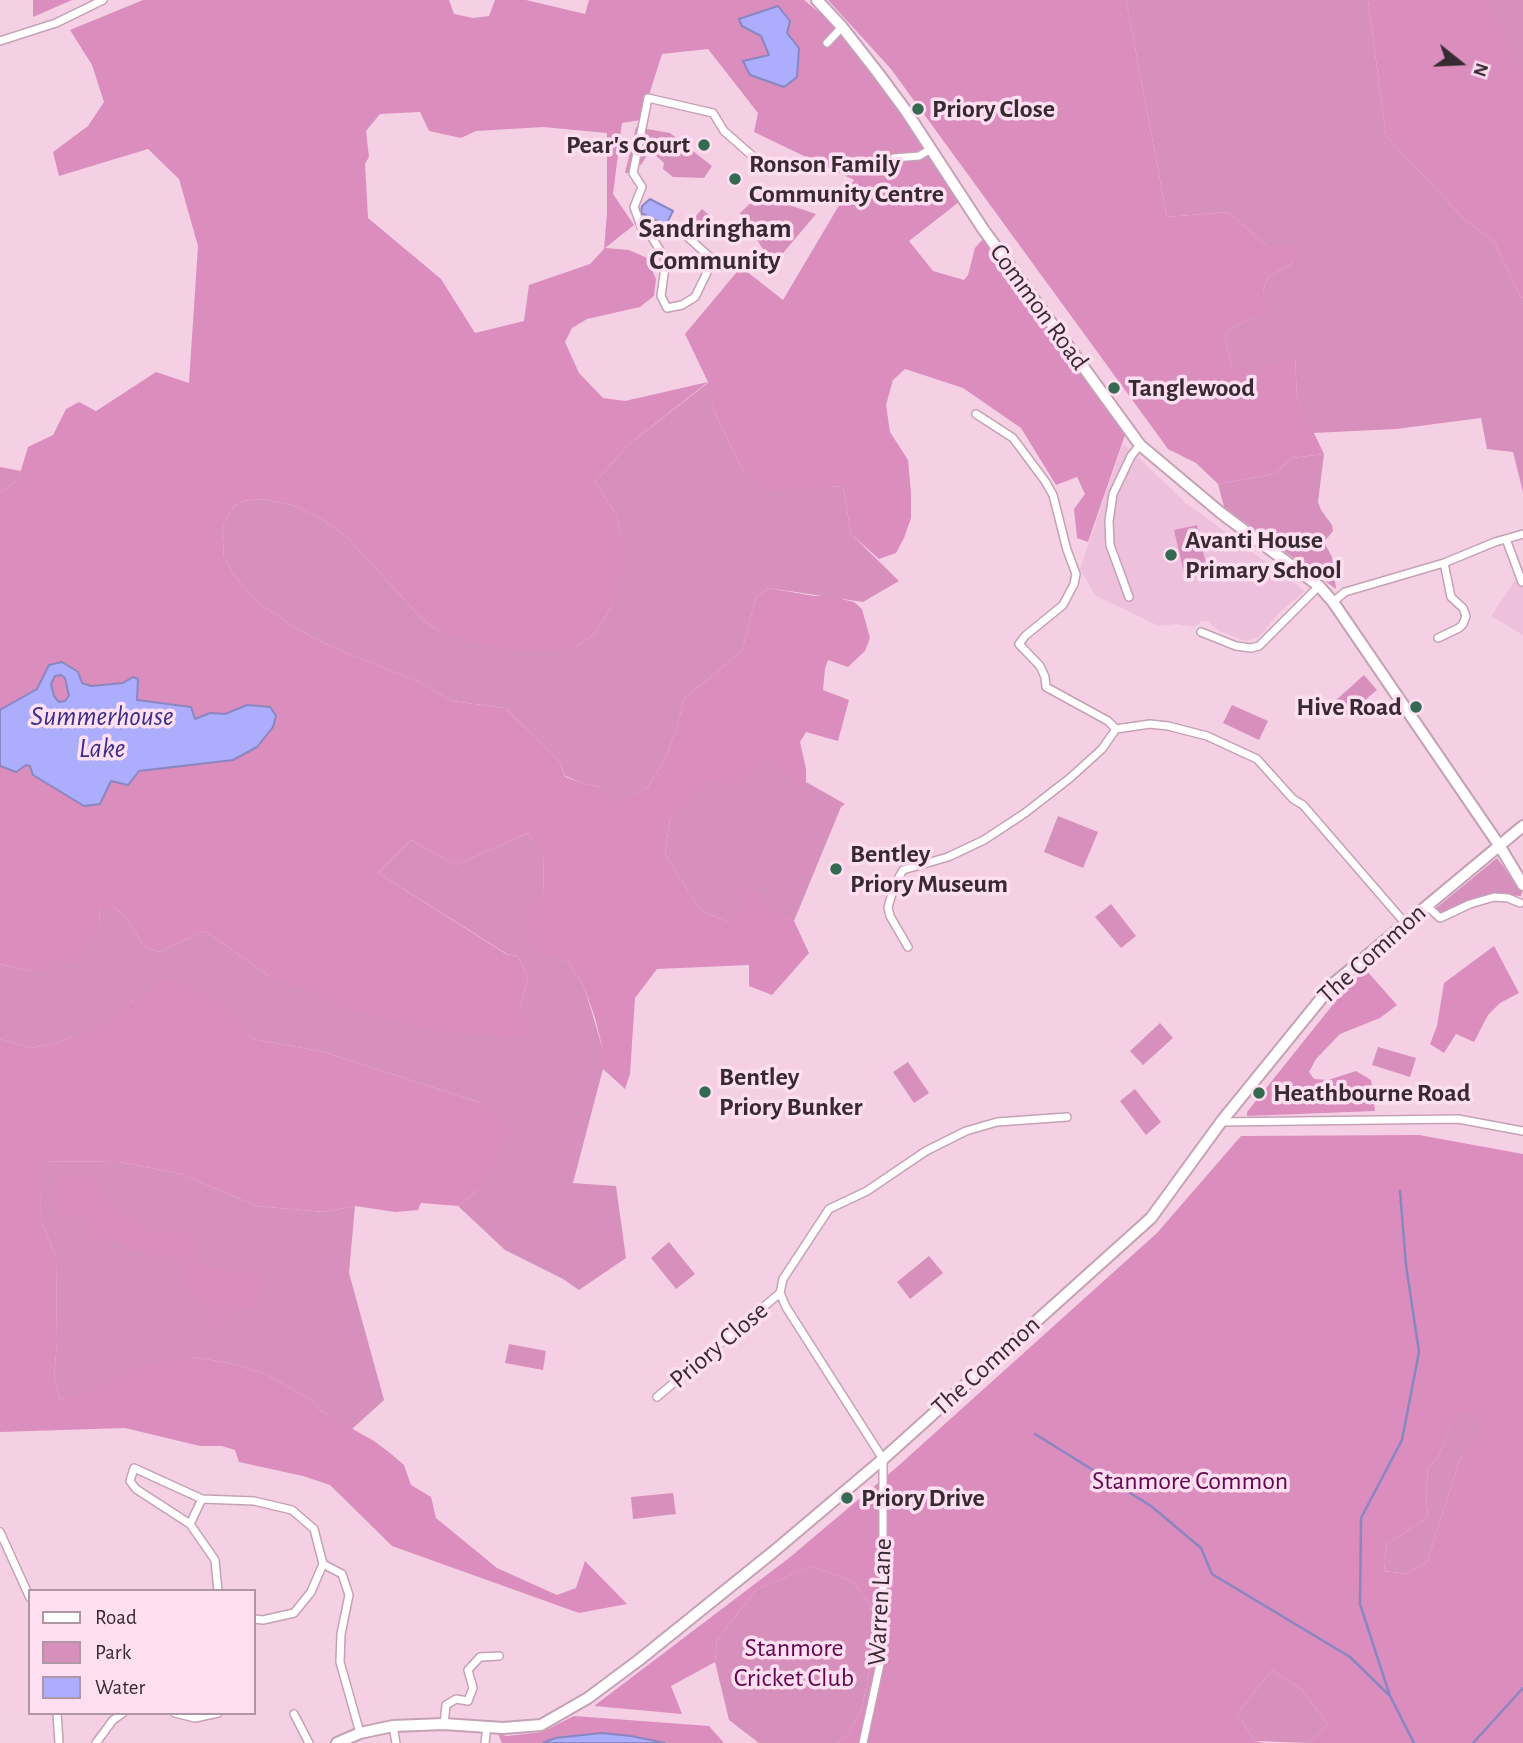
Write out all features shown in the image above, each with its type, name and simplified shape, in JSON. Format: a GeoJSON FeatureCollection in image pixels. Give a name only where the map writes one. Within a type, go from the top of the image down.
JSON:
{"type":"FeatureCollection","features":[{"type":"Feature","properties":{"kind":"main road","name":"Common Road"},"geometry":{"type":"LineString","coordinates":[[817,0],[842,27],[906,111],[983,229],[1140,445],[1221,513],[1319,586],[1333,601],[1499,845],[1523,885]]}},
{"type":"Feature","properties":{"kind":"main road","name":"The Common"},"geometry":{"type":"LineString","coordinates":[[337,1743],[360,1733],[393,1726],[444,1724],[503,1728],[541,1725],[589,1698],[748,1572],[883,1459],[1152,1218],[1221,1122],[1333,984],[1523,827]]}},
{"type":"Feature","properties":{"kind":"street"},"geometry":{"type":"LineString","coordinates":[[0,41],[56,23],[103,0]]}},
{"type":"Feature","properties":{"kind":"street"},"geometry":{"type":"LineString","coordinates":[[827,43],[842,27]]}},
{"type":"Feature","properties":{"kind":"street"},"geometry":{"type":"LineString","coordinates":[[650,236],[681,231],[713,260],[695,297],[682,305],[667,308],[661,296],[666,260],[642,229],[634,207],[642,187],[633,173],[648,97],[713,113],[724,131],[765,167]]}},
{"type":"Feature","properties":{"kind":"street"},"geometry":{"type":"LineString","coordinates":[[894,158],[915,157],[931,149]]}},
{"type":"Feature","properties":{"kind":"street"},"geometry":{"type":"LineString","coordinates":[[976,414],[1013,438],[1045,481],[1053,495],[1067,550],[1076,573],[1074,584],[1063,605],[1019,644],[1040,666],[1046,687],[1108,721],[1116,729]]}},
{"type":"Feature","properties":{"kind":"street"},"geometry":{"type":"LineString","coordinates":[[1129,597],[1110,545],[1109,521],[1113,494],[1131,456],[1140,445]]}},
{"type":"Feature","properties":{"kind":"street"},"geometry":{"type":"LineString","coordinates":[[1333,601],[1345,592],[1444,563],[1523,534]]}},
{"type":"Feature","properties":{"kind":"street"},"geometry":{"type":"LineString","coordinates":[[1506,539],[1522,582]]}},
{"type":"Feature","properties":{"kind":"street"},"geometry":{"type":"LineString","coordinates":[[1438,638],[1459,628],[1466,616],[1463,608],[1451,597],[1444,563]]}},
{"type":"Feature","properties":{"kind":"street"},"geometry":{"type":"LineString","coordinates":[[1202,632],[1237,646],[1259,646],[1319,586]]}},
{"type":"Feature","properties":{"kind":"street"},"geometry":{"type":"LineString","coordinates":[[1116,729],[1150,724],[1168,726],[1214,738],[1252,755],[1293,799],[1303,805],[1405,923]]}},
{"type":"Feature","properties":{"kind":"street"},"geometry":{"type":"LineString","coordinates":[[908,947],[889,912],[890,898],[903,870],[958,853],[1009,824],[1091,759],[1108,742],[1116,729]]}},
{"type":"Feature","properties":{"kind":"street"},"geometry":{"type":"LineString","coordinates":[[1426,905],[1440,918],[1470,904],[1494,897],[1508,898],[1520,903]]}},
{"type":"Feature","properties":{"kind":"street"},"geometry":{"type":"LineString","coordinates":[[883,1459],[786,1307],[780,1293],[783,1279],[822,1217],[835,1204],[867,1191],[926,1151],[966,1131],[997,1122],[1067,1117]]}},
{"type":"Feature","properties":{"kind":"street"},"geometry":{"type":"LineString","coordinates":[[1221,1122],[1458,1119],[1523,1131]]}},
{"type":"Feature","properties":{"kind":"street","name":"Priory Close"},"geometry":{"type":"LineString","coordinates":[[657,1397],[780,1293]]}},
{"type":"Feature","properties":{"kind":"street","name":"Warren Lane"},"geometry":{"type":"LineString","coordinates":[[863,1743],[883,1650],[883,1459]]}},
{"type":"Feature","properties":{"kind":"street"},"geometry":{"type":"LineString","coordinates":[[218,1589],[215,1560],[190,1524],[136,1489],[130,1481],[134,1468],[202,1499],[254,1501],[292,1510],[314,1529],[323,1564],[312,1592],[294,1613],[256,1619]]}},
{"type":"Feature","properties":{"kind":"street"},"geometry":{"type":"LineString","coordinates":[[190,1524],[202,1499]]}},
{"type":"Feature","properties":{"kind":"street"},"geometry":{"type":"LineString","coordinates":[[0,1534],[28,1594]]}},
{"type":"Feature","properties":{"kind":"street"},"geometry":{"type":"LineString","coordinates":[[323,1564],[342,1574],[349,1595],[341,1634],[340,1662],[360,1733]]}},
{"type":"Feature","properties":{"kind":"street"},"geometry":{"type":"LineString","coordinates":[[444,1724],[446,1705],[456,1699],[468,1701],[473,1688],[468,1670],[480,1657],[499,1656]]}},
{"type":"Feature","properties":{"kind":"street"},"geometry":{"type":"LineString","coordinates":[[294,1714],[309,1743]]}},
{"type":"Feature","properties":{"kind":"street"},"geometry":{"type":"LineString","coordinates":[[57,1715],[59,1743]]}},
{"type":"Feature","properties":{"kind":"street"},"geometry":{"type":"LineString","coordinates":[[96,1743],[113,1720],[120,1715]]}},
{"type":"Feature","properties":{"kind":"street"},"geometry":{"type":"LineString","coordinates":[[183,1715],[194,1718],[208,1715]]}},
{"type":"Feature","properties":{"kind":"street"},"geometry":{"type":"LineString","coordinates":[[393,1726],[396,1743]]}},
{"type":"Feature","properties":{"kind":"street"},"geometry":{"type":"LineString","coordinates":[[485,1743],[487,1726]]}},
{"type":"Feature","properties":{"kind":"shaded area","name":"Avanti House Primary School"},"geometry":{"type":"Polygon","coordinates":[[[1123,443],[1186,503],[1305,591],[1280,612],[1259,637],[1245,641],[1219,631],[1207,621],[1194,627],[1176,624],[1159,626],[1096,596],[1080,569],[1123,443]]]}},
{"type":"Feature","properties":{"kind":"shaded area"},"geometry":{"type":"Polygon","coordinates":[[[1516,579],[1523,580],[1523,635],[1491,616],[1516,579]]]}},
{"type":"Feature","properties":{"kind":"green space"},"geometry":{"type":"Polygon","coordinates":[[[33,0],[72,0],[33,17],[33,0]]]}},
{"type":"Feature","properties":{"kind":"green space"},"geometry":{"type":"Polygon","coordinates":[[[143,0],[449,0],[454,14],[473,18],[489,16],[495,0],[526,0],[585,14],[589,0],[804,0],[820,13],[870,66],[897,102],[959,202],[909,241],[933,271],[964,280],[968,275],[975,248],[984,238],[1125,435],[1088,542],[1077,538],[1074,509],[1085,494],[1077,477],[1056,485],[1021,428],[963,388],[905,369],[893,380],[886,405],[890,432],[908,460],[911,518],[896,553],[879,559],[851,534],[843,486],[761,491],[741,467],[714,411],[708,382],[629,444],[595,482],[616,514],[622,538],[621,574],[612,606],[594,635],[575,647],[545,652],[501,649],[461,640],[439,631],[422,619],[346,536],[320,518],[292,505],[263,499],[243,501],[234,506],[222,528],[224,558],[233,574],[259,603],[297,629],[330,646],[419,682],[452,701],[505,708],[560,762],[565,777],[599,787],[613,804],[648,787],[665,759],[677,728],[684,698],[742,650],[756,598],[768,588],[829,596],[854,602],[862,609],[870,638],[865,651],[848,667],[828,660],[825,669],[823,690],[849,700],[838,741],[806,732],[800,742],[806,769],[806,789],[767,760],[739,784],[711,780],[670,818],[665,854],[700,910],[728,922],[743,903],[736,884],[764,894],[759,906],[794,921],[809,953],[772,995],[749,986],[749,965],[657,969],[635,998],[630,1074],[625,1089],[603,1069],[603,1050],[595,1018],[585,989],[568,962],[532,950],[527,922],[532,903],[544,894],[543,853],[528,833],[456,865],[411,840],[378,873],[506,954],[518,956],[528,978],[521,1005],[529,1038],[439,1032],[359,1013],[269,976],[205,931],[159,952],[145,947],[125,916],[114,907],[100,907],[99,925],[75,964],[48,960],[41,971],[34,972],[0,964],[0,766],[16,772],[27,765],[30,766],[33,775],[55,788],[111,781],[152,768],[233,760],[257,747],[247,705],[224,714],[210,713],[194,719],[174,704],[137,700],[135,694],[123,683],[91,686],[82,683],[57,665],[49,665],[37,689],[0,710],[0,493],[18,480],[28,447],[53,435],[66,409],[79,402],[96,411],[156,372],[189,383],[198,246],[179,179],[148,149],[59,176],[53,152],[88,126],[104,102],[92,65],[70,30],[143,0]],[[708,49],[662,54],[641,120],[622,123],[613,194],[634,225],[605,248],[629,250],[647,258],[656,279],[654,296],[640,307],[587,319],[572,328],[565,342],[579,373],[603,398],[625,401],[708,382],[685,334],[741,267],[783,300],[854,180],[754,132],[758,113],[708,49]],[[420,112],[380,114],[366,131],[369,157],[365,164],[368,218],[441,279],[475,333],[524,321],[529,285],[590,264],[604,249],[607,133],[543,127],[476,131],[461,138],[429,131],[420,112]]]}},
{"type":"Feature","properties":{"kind":"green space"},"geometry":{"type":"Polygon","coordinates":[[[828,0],[1126,0],[1167,217],[1228,212],[1267,246],[1297,246],[1293,263],[1268,277],[1263,291],[1271,310],[1232,327],[1225,337],[1231,365],[1246,374],[1295,355],[1297,398],[1324,454],[1292,458],[1274,474],[1218,484],[1196,463],[1168,449],[891,69],[828,0]]]}},
{"type":"Feature","properties":{"kind":"green space"},"geometry":{"type":"Polygon","coordinates":[[[1126,0],[1368,0],[1386,136],[1465,220],[1494,241],[1523,302],[1523,492],[1513,452],[1487,449],[1481,418],[1396,429],[1313,433],[1297,398],[1295,356],[1246,375],[1231,365],[1225,337],[1232,327],[1270,310],[1263,291],[1268,277],[1293,263],[1296,246],[1267,246],[1228,212],[1167,217],[1126,0]]]}},
{"type":"Feature","properties":{"kind":"green space"},"geometry":{"type":"Polygon","coordinates":[[[1368,0],[1487,0],[1523,75],[1523,302],[1494,241],[1465,220],[1386,136],[1368,0]]]}},
{"type":"Feature","properties":{"kind":"green space"},"geometry":{"type":"Polygon","coordinates":[[[1476,0],[1523,0],[1523,83],[1476,0]]]}},
{"type":"Feature","properties":{"kind":"green space"},"geometry":{"type":"Polygon","coordinates":[[[636,127],[670,133],[712,166],[704,178],[673,177],[663,169],[664,163],[640,141],[637,160],[643,153],[646,157],[641,165],[636,162],[633,173],[625,173],[636,127]]]}},
{"type":"Feature","properties":{"kind":"green space"},"geometry":{"type":"Polygon","coordinates":[[[759,195],[816,214],[773,265],[740,213],[759,195]]]}},
{"type":"Feature","properties":{"kind":"green space"},"geometry":{"type":"Polygon","coordinates":[[[702,209],[714,219],[697,240],[684,230],[702,209]]]}},
{"type":"Feature","properties":{"kind":"green space"},"geometry":{"type":"Polygon","coordinates":[[[709,382],[714,411],[741,467],[761,490],[843,486],[851,534],[899,581],[863,602],[768,588],[756,598],[742,650],[684,698],[677,728],[665,759],[648,787],[612,805],[599,787],[565,776],[560,762],[505,708],[452,701],[419,682],[330,646],[297,629],[259,603],[233,574],[224,558],[222,528],[234,506],[243,501],[263,499],[292,505],[320,518],[346,536],[422,619],[439,631],[575,647],[594,635],[612,606],[622,538],[616,514],[595,482],[629,444],[709,382]]]}},
{"type":"Feature","properties":{"kind":"green space"},"geometry":{"type":"Polygon","coordinates":[[[1324,454],[1318,502],[1332,525],[1333,531],[1324,542],[1332,557],[1336,589],[1224,507],[1218,484],[1274,474],[1292,458],[1324,454]]]}},
{"type":"Feature","properties":{"kind":"green space"},"geometry":{"type":"Polygon","coordinates":[[[0,467],[21,471],[18,480],[0,493],[0,467]]]}},
{"type":"Feature","properties":{"kind":"green space"},"geometry":{"type":"Polygon","coordinates":[[[1197,525],[1206,564],[1183,569],[1174,530],[1197,525]]]}},
{"type":"Feature","properties":{"kind":"green space"},"geometry":{"type":"Polygon","coordinates":[[[61,675],[65,678],[69,696],[65,701],[59,702],[54,697],[51,684],[55,676],[61,675]]]}},
{"type":"Feature","properties":{"kind":"green space"},"geometry":{"type":"Polygon","coordinates":[[[1364,675],[1377,690],[1347,715],[1335,701],[1364,675]]]}},
{"type":"Feature","properties":{"kind":"green space"},"geometry":{"type":"Polygon","coordinates":[[[1232,705],[1268,721],[1259,740],[1223,723],[1232,705]]]}},
{"type":"Feature","properties":{"kind":"green space"},"geometry":{"type":"Polygon","coordinates":[[[767,760],[845,804],[841,807],[794,921],[756,906],[728,922],[700,910],[665,854],[670,818],[709,775],[767,760]]]}},
{"type":"Feature","properties":{"kind":"green space"},"geometry":{"type":"Polygon","coordinates":[[[1058,816],[1098,832],[1083,868],[1044,852],[1058,816]]]}},
{"type":"Feature","properties":{"kind":"green space"},"geometry":{"type":"Polygon","coordinates":[[[528,833],[543,852],[544,894],[532,949],[568,962],[585,989],[603,1050],[603,1069],[573,1183],[616,1186],[626,1258],[579,1290],[505,1250],[458,1206],[479,1189],[481,1103],[324,1052],[253,1039],[224,1004],[133,1000],[108,1022],[59,1042],[31,1048],[0,1039],[0,964],[34,972],[47,960],[93,933],[99,925],[100,907],[114,907],[125,916],[145,947],[159,952],[205,931],[269,976],[528,1038],[521,1005],[528,978],[518,956],[507,954],[378,873],[411,840],[456,865],[528,833]]]}},
{"type":"Feature","properties":{"kind":"green space"},"geometry":{"type":"Polygon","coordinates":[[[1497,858],[1522,892],[1521,896],[1489,894],[1445,913],[1437,912],[1435,909],[1497,858]]]}},
{"type":"Feature","properties":{"kind":"green space"},"geometry":{"type":"Polygon","coordinates":[[[1111,904],[1136,936],[1121,948],[1095,917],[1111,904]]]}},
{"type":"Feature","properties":{"kind":"green space"},"geometry":{"type":"Polygon","coordinates":[[[1494,946],[1519,993],[1500,1003],[1488,1015],[1474,1042],[1456,1034],[1444,1053],[1430,1044],[1437,1026],[1444,983],[1494,946]]]}},
{"type":"Feature","properties":{"kind":"green space"},"geometry":{"type":"Polygon","coordinates":[[[1366,970],[1397,1005],[1380,1018],[1340,1034],[1316,1059],[1309,1072],[1314,1079],[1328,1080],[1356,1071],[1371,1080],[1375,1111],[1247,1116],[1247,1112],[1347,987],[1366,970]]]}},
{"type":"Feature","properties":{"kind":"green space"},"geometry":{"type":"Polygon","coordinates":[[[170,978],[225,1004],[253,1039],[324,1052],[481,1103],[512,1128],[479,1189],[458,1206],[421,1203],[418,1210],[395,1212],[355,1206],[324,1212],[257,1206],[181,1174],[120,1162],[40,1161],[41,1221],[56,1257],[57,1344],[54,1376],[60,1400],[100,1386],[142,1364],[195,1357],[233,1364],[265,1374],[310,1399],[321,1411],[390,1453],[404,1465],[411,1485],[431,1497],[436,1518],[497,1568],[557,1595],[576,1588],[585,1561],[627,1604],[579,1613],[392,1546],[330,1485],[303,1476],[239,1462],[235,1450],[222,1446],[200,1446],[125,1428],[0,1432],[0,1039],[31,1048],[59,1042],[107,1022],[133,1000],[170,978]]]}},
{"type":"Feature","properties":{"kind":"green space"},"geometry":{"type":"Polygon","coordinates":[[[1160,1023],[1173,1038],[1143,1065],[1130,1051],[1160,1023]]]}},
{"type":"Feature","properties":{"kind":"green space"},"geometry":{"type":"Polygon","coordinates":[[[1378,1047],[1416,1058],[1410,1077],[1372,1065],[1378,1047]]]}},
{"type":"Feature","properties":{"kind":"green space"},"geometry":{"type":"Polygon","coordinates":[[[908,1062],[929,1093],[914,1103],[893,1072],[908,1062]]]}},
{"type":"Feature","properties":{"kind":"green space"},"geometry":{"type":"Polygon","coordinates":[[[1135,1089],[1161,1122],[1146,1135],[1120,1101],[1135,1089]]]}},
{"type":"Feature","properties":{"kind":"green space","name":"Stanmore Common"},"geometry":{"type":"Polygon","coordinates":[[[1419,1135],[1523,1154],[1523,1743],[1308,1743],[1328,1725],[1302,1690],[1272,1670],[1237,1714],[1255,1741],[1263,1743],[837,1743],[847,1736],[862,1709],[874,1645],[870,1604],[852,1581],[811,1566],[756,1590],[717,1640],[715,1662],[671,1686],[682,1714],[594,1706],[789,1558],[897,1467],[1157,1233],[1241,1136],[1419,1135]],[[1457,1411],[1438,1457],[1428,1468],[1428,1517],[1387,1544],[1384,1571],[1407,1574],[1427,1562],[1460,1459],[1484,1431],[1474,1413],[1457,1411]]]}},
{"type":"Feature","properties":{"kind":"green space"},"geometry":{"type":"Polygon","coordinates":[[[39,1161],[120,1162],[181,1174],[257,1206],[324,1212],[355,1206],[349,1273],[384,1400],[352,1429],[321,1411],[310,1399],[265,1374],[233,1364],[195,1357],[60,1400],[54,1376],[57,1344],[56,1257],[41,1221],[39,1161]]]}},
{"type":"Feature","properties":{"kind":"green space"},"geometry":{"type":"Polygon","coordinates":[[[82,1175],[95,1182],[112,1205],[152,1231],[190,1233],[196,1244],[196,1260],[220,1270],[257,1273],[265,1283],[252,1311],[233,1307],[218,1331],[204,1326],[211,1310],[182,1286],[180,1259],[136,1252],[111,1239],[88,1239],[87,1220],[57,1214],[50,1192],[60,1177],[82,1175]]]}},
{"type":"Feature","properties":{"kind":"green space"},"geometry":{"type":"Polygon","coordinates":[[[669,1242],[695,1274],[676,1289],[651,1258],[669,1242]]]}},
{"type":"Feature","properties":{"kind":"green space"},"geometry":{"type":"Polygon","coordinates":[[[929,1256],[943,1273],[910,1299],[897,1282],[929,1256]]]}},
{"type":"Feature","properties":{"kind":"green space"},"geometry":{"type":"Polygon","coordinates":[[[509,1344],[546,1351],[543,1370],[505,1363],[509,1344]]]}},
{"type":"Feature","properties":{"kind":"green space"},"geometry":{"type":"Polygon","coordinates":[[[1457,1410],[1474,1413],[1485,1431],[1460,1459],[1427,1562],[1407,1574],[1384,1571],[1387,1544],[1428,1517],[1428,1468],[1438,1457],[1457,1410]]]}},
{"type":"Feature","properties":{"kind":"green space"},"geometry":{"type":"Polygon","coordinates":[[[673,1493],[676,1514],[633,1519],[631,1497],[673,1493]]]}},
{"type":"Feature","properties":{"kind":"green space","name":"Stanmore Cricket Club"},"geometry":{"type":"Polygon","coordinates":[[[811,1566],[852,1581],[870,1604],[874,1645],[862,1709],[847,1736],[837,1743],[759,1743],[729,1720],[715,1662],[717,1640],[756,1590],[811,1566]]]}},
{"type":"Feature","properties":{"kind":"green space"},"geometry":{"type":"Polygon","coordinates":[[[1272,1670],[1302,1690],[1328,1725],[1308,1743],[1255,1741],[1237,1714],[1272,1670]]]}},
{"type":"Feature","properties":{"kind":"green space"},"geometry":{"type":"Polygon","coordinates":[[[574,1716],[709,1726],[724,1743],[665,1743],[602,1733],[555,1738],[543,1743],[502,1743],[498,1734],[507,1736],[542,1732],[574,1716]]]}},
{"type":"Feature","properties":{"kind":"water"},"geometry":{"type":"Polygon","coordinates":[[[778,6],[790,21],[787,33],[799,48],[797,77],[784,87],[750,75],[743,61],[769,55],[761,36],[742,26],[739,19],[778,6]]]}},
{"type":"Feature","properties":{"kind":"water"},"geometry":{"type":"Polygon","coordinates":[[[650,199],[673,211],[666,225],[641,213],[642,206],[650,199]]]}},
{"type":"Feature","properties":{"kind":"water","name":"Summerhouse Lake"},"geometry":{"type":"Polygon","coordinates":[[[62,662],[78,672],[82,683],[91,686],[123,683],[133,677],[138,679],[137,700],[191,707],[195,719],[210,713],[225,714],[247,705],[270,707],[276,716],[273,727],[257,747],[233,760],[139,771],[128,785],[111,781],[100,804],[84,806],[33,775],[30,766],[26,765],[16,772],[0,766],[0,710],[37,689],[49,665],[62,662]],[[61,675],[55,676],[51,684],[54,696],[59,702],[65,701],[69,696],[65,678],[61,675]]]}},
{"type":"Feature","properties":{"kind":"water"},"geometry":{"type":"Polygon","coordinates":[[[602,1733],[665,1743],[543,1743],[555,1738],[602,1733]]]}},
{"type":"Feature","properties":{"kind":"waterway"},"geometry":{"type":"LineString","coordinates":[[1390,1696],[1360,1604],[1361,1518],[1402,1440],[1419,1352],[1406,1265],[1400,1191]]}},
{"type":"Feature","properties":{"kind":"waterway"},"geometry":{"type":"LineString","coordinates":[[1035,1434],[1151,1506],[1201,1548],[1212,1574],[1350,1657],[1390,1696],[1414,1743]]}},
{"type":"Feature","properties":{"kind":"waterway"},"geometry":{"type":"LineString","coordinates":[[1473,1743],[1523,1688]]}},
{"type":"Feature","properties":{"kind":"place","name":"Priory Close"},"geometry":{"type":"Point","coordinates":[918,109]}},
{"type":"Feature","properties":{"kind":"place","name":"Pear's Court"},"geometry":{"type":"Point","coordinates":[704,145]}},
{"type":"Feature","properties":{"kind":"place","name":"Ronson Family Community Centre"},"geometry":{"type":"Point","coordinates":[735,179]}},
{"type":"Feature","properties":{"kind":"place","name":"Tanglewood"},"geometry":{"type":"Point","coordinates":[1114,388]}},
{"type":"Feature","properties":{"kind":"place","name":"Avanti House Primary School"},"geometry":{"type":"Point","coordinates":[1171,555]}},
{"type":"Feature","properties":{"kind":"place","name":"Hive Road"},"geometry":{"type":"Point","coordinates":[1416,707]}},
{"type":"Feature","properties":{"kind":"place","name":"Bentley Priory Museum"},"geometry":{"type":"Point","coordinates":[836,869]}},
{"type":"Feature","properties":{"kind":"place","name":"Bentley Priory Bunker"},"geometry":{"type":"Point","coordinates":[705,1092]}},
{"type":"Feature","properties":{"kind":"place","name":"Heathbourne Road"},"geometry":{"type":"Point","coordinates":[1259,1093]}},
{"type":"Feature","properties":{"kind":"place","name":"Priory Drive"},"geometry":{"type":"Point","coordinates":[847,1498]}},
{"type":"Feature","properties":{"kind":"district","name":"Sandringham Community"},"geometry":{"type":"Point","coordinates":[715,245]}}]}
